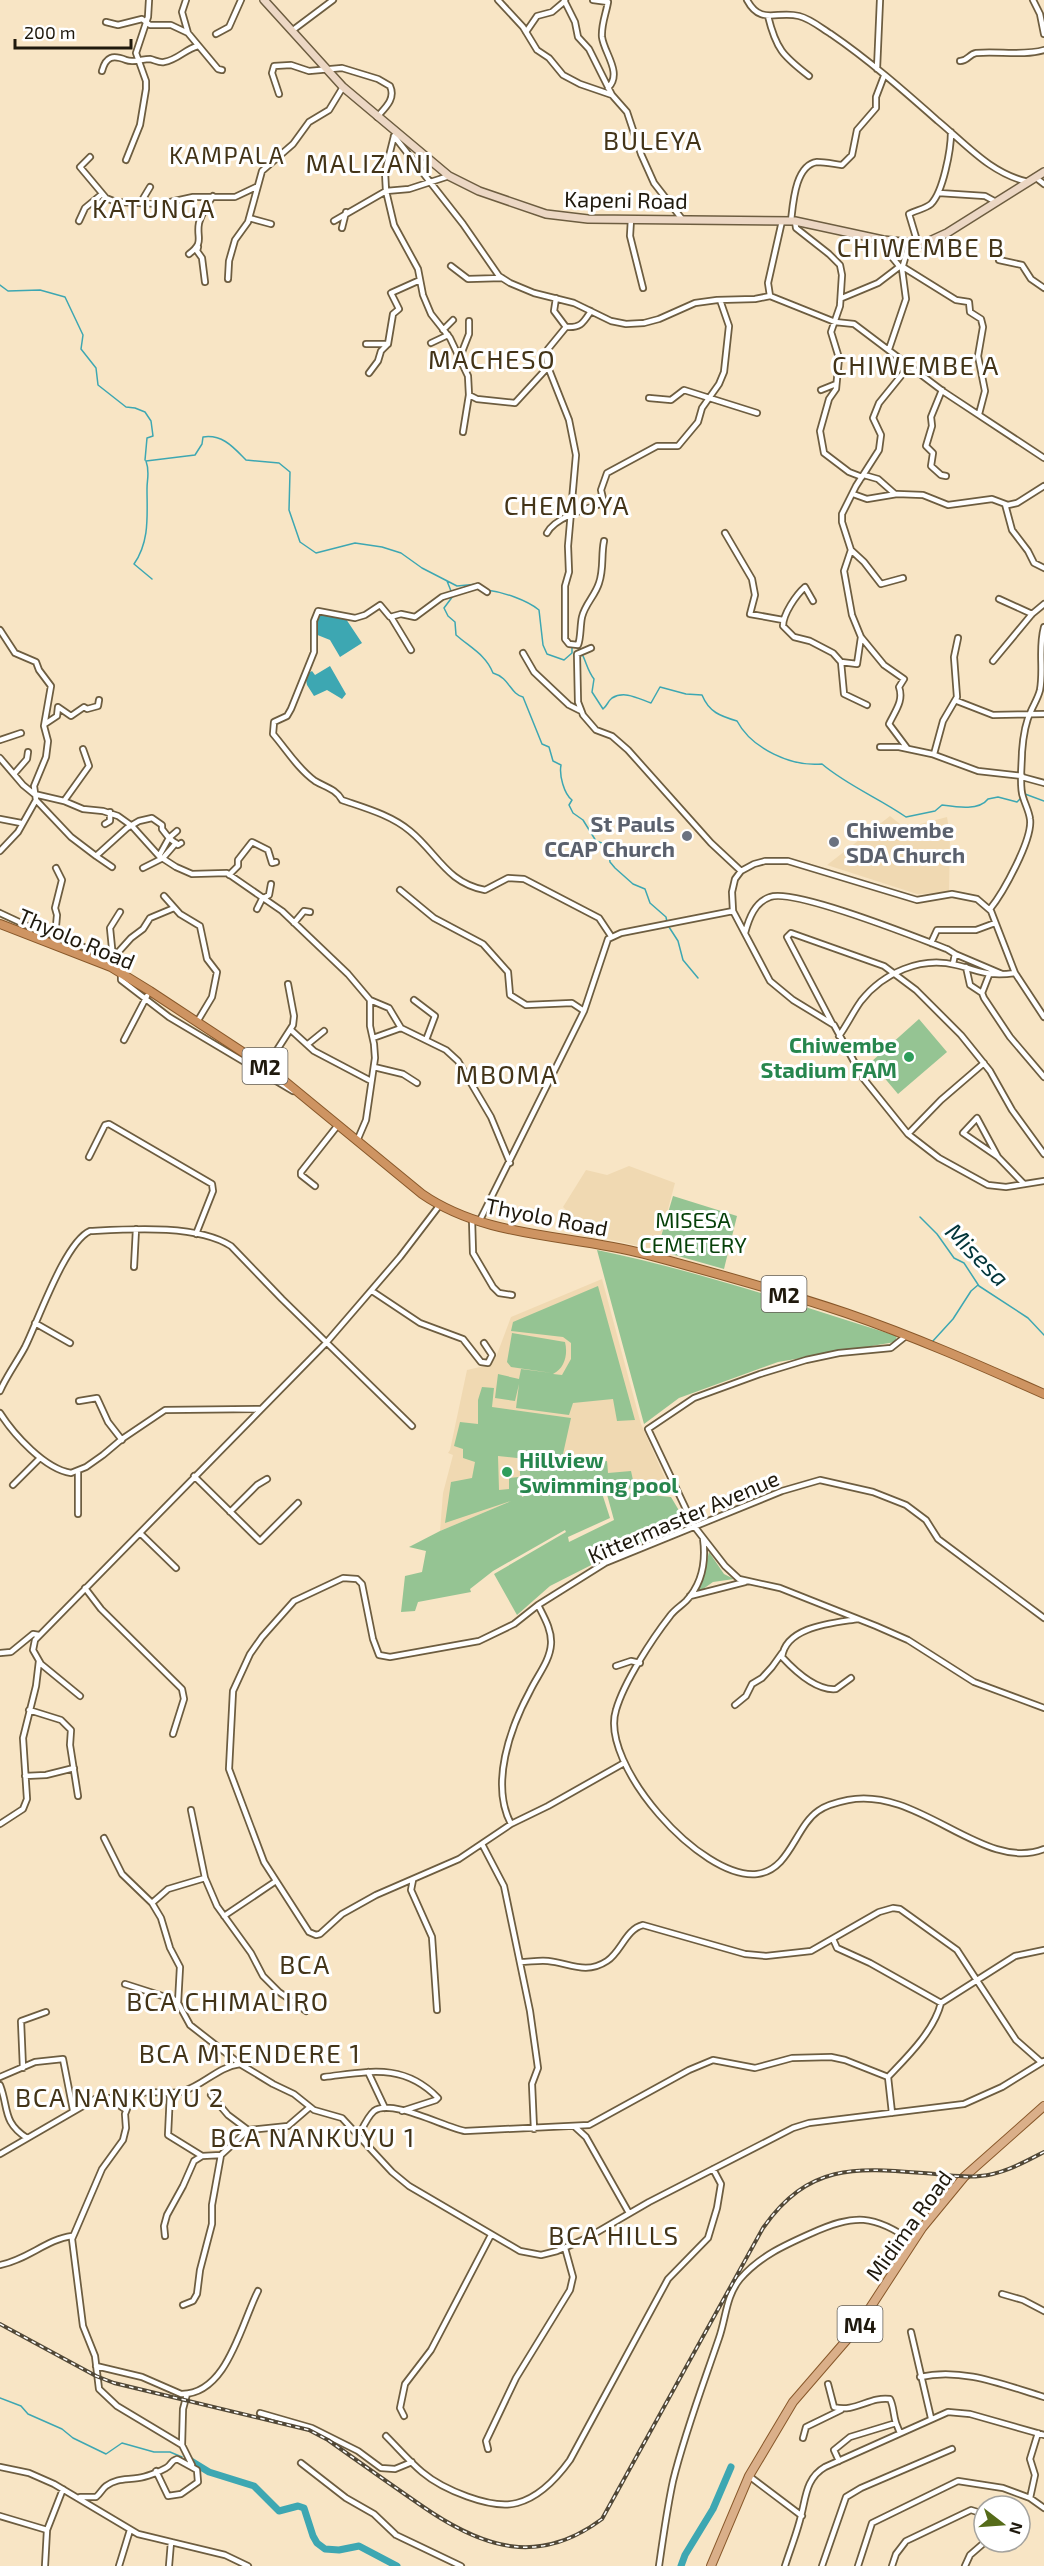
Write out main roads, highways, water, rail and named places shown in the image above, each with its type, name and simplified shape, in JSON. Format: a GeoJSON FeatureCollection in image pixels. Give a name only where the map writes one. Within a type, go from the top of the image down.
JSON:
{"type":"FeatureCollection","features":[{"type":"Feature","properties":{"kind":"highway","name":"Thyolo Road"},"geometry":{"type":"LineString","coordinates":[[1,926],[112,963],[148,995],[197,1022],[266,1067],[439,1206],[476,1221],[645,1254],[795,1297],[906,1336],[1044,1394]]}},
{"type":"Feature","properties":{"kind":"main road","name":"Kapeni Road"},"geometry":{"type":"LineString","coordinates":[[264,0],[293,30],[326,70],[394,134],[401,134],[449,176],[479,190],[546,214],[569,218],[793,221],[888,241],[918,244],[937,239],[1044,172]]}},
{"type":"Feature","properties":{"kind":"main road","name":"Midima Road"},"geometry":{"type":"LineString","coordinates":[[711,2566],[749,2476],[793,2402],[857,2328],[913,2242],[964,2177],[1044,2106]]}},
{"type":"Feature","properties":{"kind":"water"},"geometry":{"type":"Polygon","coordinates":[[[319,613],[346,619],[362,643],[340,657],[330,640],[315,634],[319,613]]]}},
{"type":"Feature","properties":{"kind":"water"},"geometry":{"type":"Polygon","coordinates":[[[330,666],[346,694],[342,699],[327,690],[314,696],[307,685],[305,675],[312,671],[315,675],[330,666]]]}},
{"type":"Feature","properties":{"kind":"waterway"},"geometry":{"type":"LineString","coordinates":[[0,285],[8,291],[40,290],[65,297],[83,335],[81,349],[96,368],[98,385],[126,407],[145,412],[151,421],[153,436],[147,438],[145,460]]}},
{"type":"Feature","properties":{"kind":"waterway"},"geometry":{"type":"LineString","coordinates":[[152,579],[134,564],[145,537],[148,472],[146,461],[195,455],[202,444],[203,437],[210,437],[228,443],[246,460],[279,463],[290,472],[289,510],[300,542],[316,553],[355,543],[382,547],[401,553],[422,568],[457,586],[478,584]]}},
{"type":"Feature","properties":{"kind":"waterway"},"geometry":{"type":"LineString","coordinates":[[447,581],[453,596],[444,608],[455,622],[456,635],[482,656],[493,673],[503,678],[515,693],[523,697],[542,744],[549,747],[553,761],[561,765],[563,784],[572,800],[569,805],[573,813],[583,820],[596,841],[608,845],[610,862],[633,884],[645,889],[650,903],[666,917],[667,922]]}},
{"type":"Feature","properties":{"kind":"waterway"},"geometry":{"type":"LineString","coordinates":[[487,590],[515,597],[539,610],[543,645],[547,654],[564,660],[572,653],[572,647],[579,649],[594,679],[592,692],[603,709],[612,698],[622,695],[651,703],[660,687],[686,694],[702,695],[712,709],[720,715],[737,721],[752,740],[763,748],[786,759],[822,764],[842,779],[906,817],[935,811],[942,805],[973,807],[988,799],[998,797],[1017,802],[1025,794],[1044,801]]}},
{"type":"Feature","properties":{"kind":"waterway"},"geometry":{"type":"LineString","coordinates":[[669,927],[678,941],[683,960],[698,978]]}},
{"type":"Feature","properties":{"kind":"waterway","name":"Misesa"},"geometry":{"type":"LineString","coordinates":[[920,1217],[937,1234],[954,1258],[964,1263],[979,1286],[1028,1318],[1044,1335]]}},
{"type":"Feature","properties":{"kind":"waterway"},"geometry":{"type":"LineString","coordinates":[[932,1342],[953,1319],[971,1291],[978,1285]]}},
{"type":"Feature","properties":{"kind":"waterway"},"geometry":{"type":"LineString","coordinates":[[0,2398],[21,2406],[28,2414],[62,2429],[73,2438],[106,2454],[122,2443],[154,2452],[170,2452],[182,2457]]}},
{"type":"Feature","properties":{"kind":"waterway"},"geometry":{"type":"LineString","coordinates":[[191,2461],[209,2472],[254,2486],[279,2511],[298,2506],[304,2508],[313,2536],[317,2543],[325,2549],[339,2550],[359,2546],[397,2566]]}},
{"type":"Feature","properties":{"kind":"waterway"},"geometry":{"type":"LineString","coordinates":[[681,2566],[685,2555],[713,2509],[731,2467]]}},
{"type":"Feature","properties":{"kind":"railway"},"geometry":{"type":"LineString","coordinates":[[0,2324],[96,2376],[114,2383],[309,2430],[328,2440],[422,2506],[467,2533],[512,2546],[534,2547],[556,2543],[579,2534],[602,2519],[763,2228],[781,2206],[800,2190],[819,2179],[839,2173],[860,2171],[883,2170],[963,2177],[989,2175],[1014,2167],[1044,2152]]}},
{"type":"Feature","properties":{"kind":"place","name":"St Pauls CCAP Church"},"geometry":{"type":"Point","coordinates":[687,836]}},
{"type":"Feature","properties":{"kind":"place","name":"Chiwembe SDA Church"},"geometry":{"type":"Point","coordinates":[834,842]}},
{"type":"Feature","properties":{"kind":"place","name":"Chiwembe Stadium FAM"},"geometry":{"type":"Point","coordinates":[909,1057]}},
{"type":"Feature","properties":{"kind":"place","name":"Hillview Swimming pool"},"geometry":{"type":"Point","coordinates":[507,1472]}},
{"type":"Feature","properties":{"kind":"district","name":"BULEYA"},"geometry":{"type":"Point","coordinates":[653,139]}},
{"type":"Feature","properties":{"kind":"district","name":"KAMPALA"},"geometry":{"type":"Point","coordinates":[227,154]}},
{"type":"Feature","properties":{"kind":"district","name":"MALIZANI"},"geometry":{"type":"Point","coordinates":[369,162]}},
{"type":"Feature","properties":{"kind":"district","name":"KATUNGA"},"geometry":{"type":"Point","coordinates":[154,207]}},
{"type":"Feature","properties":{"kind":"district","name":"CHIWEMBE B"},"geometry":{"type":"Point","coordinates":[921,246]}},
{"type":"Feature","properties":{"kind":"district","name":"MACHESO"},"geometry":{"type":"Point","coordinates":[492,358]}},
{"type":"Feature","properties":{"kind":"district","name":"CHIWEMBE A"},"geometry":{"type":"Point","coordinates":[916,364]}},
{"type":"Feature","properties":{"kind":"district","name":"CHEMOYA"},"geometry":{"type":"Point","coordinates":[567,504]}},
{"type":"Feature","properties":{"kind":"district","name":"MBOMA"},"geometry":{"type":"Point","coordinates":[507,1073]}},
{"type":"Feature","properties":{"kind":"district","name":"BCA"},"geometry":{"type":"Point","coordinates":[305,1963]}},
{"type":"Feature","properties":{"kind":"district","name":"BCA CHIMALIRO"},"geometry":{"type":"Point","coordinates":[228,2000]}},
{"type":"Feature","properties":{"kind":"district","name":"BCA MTENDERE 1"},"geometry":{"type":"Point","coordinates":[250,2052]}},
{"type":"Feature","properties":{"kind":"district","name":"BCA NANKUYU 2"},"geometry":{"type":"Point","coordinates":[120,2096]}},
{"type":"Feature","properties":{"kind":"district","name":"BCA NANKUYU 1"},"geometry":{"type":"Point","coordinates":[313,2136]}},
{"type":"Feature","properties":{"kind":"district","name":"BCA HILLS"},"geometry":{"type":"Point","coordinates":[614,2234]}},
{"type":"Feature","properties":{"kind":"park label","name":"MISESA CEMETERY"},"geometry":{"type":"Point","coordinates":[693,1232]}}]}
